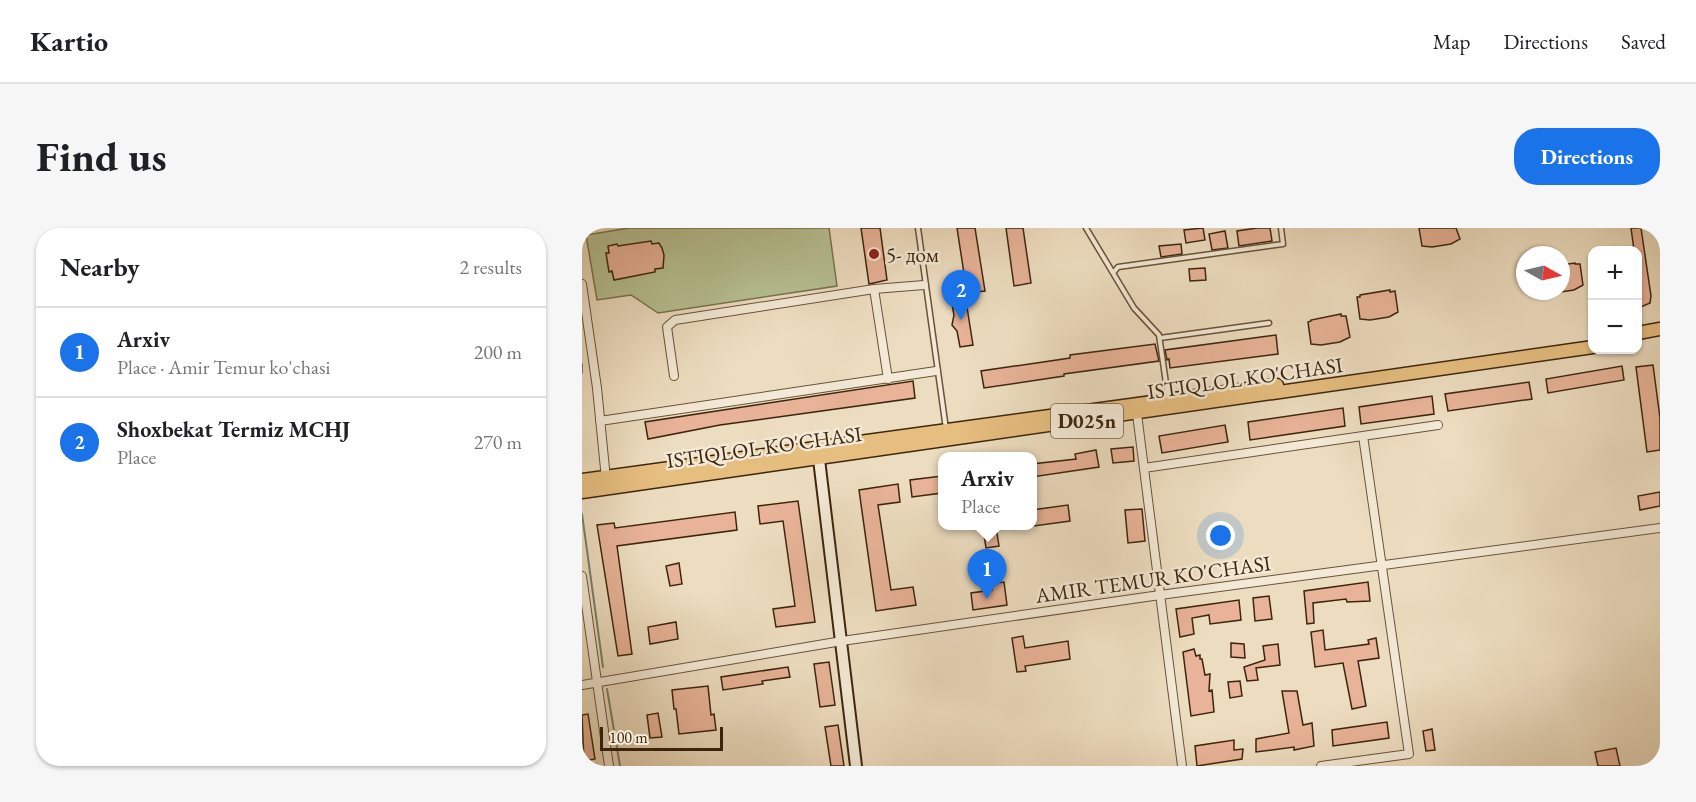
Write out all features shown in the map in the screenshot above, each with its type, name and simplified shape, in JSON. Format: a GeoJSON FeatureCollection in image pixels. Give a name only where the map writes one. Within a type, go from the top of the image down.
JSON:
{"type":"FeatureCollection","features":[{"type":"Feature","properties":{"kind":"main road"},"geometry":{"type":"LineString","coordinates":[[1642,332],[1660,329]]}},
{"type":"Feature","properties":{"kind":"main road"},"geometry":{"type":"LineString","coordinates":[[1642,340],[1660,337]]}},
{"type":"Feature","properties":{"kind":"main road","name":"ISTIQLOL KO'CHASI"},"geometry":{"type":"LineString","coordinates":[[582,480],[606,482],[818,453],[1588,341]]}},
{"type":"Feature","properties":{"kind":"main road","name":"ISTIQLOL KO'CHASI"},"geometry":{"type":"LineString","coordinates":[[947,435],[1137,414],[1588,348]]}},
{"type":"Feature","properties":{"kind":"main road","name":"ISTIQLOL KO'CHASI"},"geometry":{"type":"LineString","coordinates":[[582,492],[606,482]]}},
{"type":"Feature","properties":{"kind":"street"},"geometry":{"type":"LineString","coordinates":[[582,284],[606,482]]}},
{"type":"Feature","properties":{"kind":"street"},"geometry":{"type":"LineString","coordinates":[[675,376],[668,327],[675,320],[874,289],[924,285]]}},
{"type":"Feature","properties":{"kind":"street"},"geometry":{"type":"LineString","coordinates":[[874,289],[888,379]]}},
{"type":"Feature","properties":{"kind":"street"},"geometry":{"type":"LineString","coordinates":[[600,421],[936,370]]}},
{"type":"Feature","properties":{"kind":"street"},"geometry":{"type":"LineString","coordinates":[[1137,414],[1182,766]]}},
{"type":"Feature","properties":{"kind":"street"},"geometry":{"type":"LineString","coordinates":[[1144,468],[1437,424]]}},
{"type":"Feature","properties":{"kind":"street"},"geometry":{"type":"LineString","coordinates":[[1321,766],[1408,754],[1363,436]]}},
{"type":"Feature","properties":{"kind":"street"},"geometry":{"type":"LineString","coordinates":[[818,453],[856,766]]}},
{"type":"Feature","properties":{"kind":"street","name":"AMIR TEMUR KO'CHASI"},"geometry":{"type":"LineString","coordinates":[[582,685],[842,641],[1160,595],[1660,528]]}},
{"type":"Feature","properties":{"kind":"street"},"geometry":{"type":"LineString","coordinates":[[582,576],[609,766]]}},
{"type":"Feature","properties":{"kind":"lane"},"geometry":{"type":"LineString","coordinates":[[918,228],[924,285],[947,435]]}},
{"type":"Feature","properties":{"kind":"lane"},"geometry":{"type":"LineString","coordinates":[[1086,228],[1134,308],[1159,335],[1168,401]]}},
{"type":"Feature","properties":{"kind":"lane"},"geometry":{"type":"LineString","coordinates":[[1113,273],[1118,267],[1283,244],[1281,228]]}},
{"type":"Feature","properties":{"kind":"lane"},"geometry":{"type":"LineString","coordinates":[[1160,338],[1269,323]]}},
{"type":"Feature","properties":{"kind":"green space"},"geometry":{"type":"Polygon","coordinates":[[[629,228],[829,228],[837,286],[658,313],[631,295],[597,300],[586,235],[629,228]]]}},
{"type":"Feature","properties":{"kind":"building","name":"5- дом"},"geometry":{"type":"Polygon","coordinates":[[[861,228],[880,228],[887,280],[869,284],[861,228]]]}},
{"type":"Feature","properties":{"kind":"building"},"geometry":{"type":"Polygon","coordinates":[[[957,228],[975,228],[985,291],[967,293],[957,228]]]}},
{"type":"Feature","properties":{"kind":"building"},"geometry":{"type":"Polygon","coordinates":[[[1006,228],[1023,228],[1031,283],[1014,286],[1006,228]]]}},
{"type":"Feature","properties":{"kind":"building"},"geometry":{"type":"Polygon","coordinates":[[[1203,228],[1205,240],[1186,243],[1184,230],[1203,228]]]}},
{"type":"Feature","properties":{"kind":"building"},"geometry":{"type":"Polygon","coordinates":[[[1270,228],[1272,241],[1239,246],[1237,231],[1270,228]]]}},
{"type":"Feature","properties":{"kind":"building"},"geometry":{"type":"Polygon","coordinates":[[[1419,228],[1456,228],[1460,239],[1451,244],[1422,246],[1419,228]]]}},
{"type":"Feature","properties":{"kind":"building"},"geometry":{"type":"Polygon","coordinates":[[[1631,228],[1641,228],[1651,296],[1650,303],[1642,307],[1642,246],[1633,246],[1631,228]]]}},
{"type":"Feature","properties":{"kind":"building"},"geometry":{"type":"Polygon","coordinates":[[[1225,231],[1228,248],[1212,250],[1209,234],[1225,231]]]}},
{"type":"Feature","properties":{"kind":"building"},"geometry":{"type":"Polygon","coordinates":[[[651,241],[652,244],[659,243],[662,248],[663,268],[655,269],[655,272],[614,280],[612,271],[609,272],[606,253],[609,253],[608,246],[651,241]]]}},
{"type":"Feature","properties":{"kind":"building"},"geometry":{"type":"Polygon","coordinates":[[[1181,244],[1182,254],[1161,257],[1159,246],[1181,244]]]}},
{"type":"Feature","properties":{"kind":"building"},"geometry":{"type":"Polygon","coordinates":[[[1570,264],[1580,264],[1583,285],[1570,291],[1570,264]]]}},
{"type":"Feature","properties":{"kind":"building"},"geometry":{"type":"Polygon","coordinates":[[[1205,268],[1206,280],[1190,281],[1189,269],[1205,268]]]}},
{"type":"Feature","properties":{"kind":"building"},"geometry":{"type":"Polygon","coordinates":[[[1390,290],[1390,292],[1395,291],[1398,312],[1389,317],[1360,319],[1357,297],[1390,290]]]}},
{"type":"Feature","properties":{"kind":"building"},"geometry":{"type":"Polygon","coordinates":[[[966,301],[973,345],[960,347],[957,331],[952,325],[954,315],[952,304],[966,301]]]}},
{"type":"Feature","properties":{"kind":"building"},"geometry":{"type":"Polygon","coordinates":[[[1341,314],[1341,316],[1346,316],[1350,337],[1340,342],[1311,344],[1308,322],[1341,314]]]}},
{"type":"Feature","properties":{"kind":"building"},"geometry":{"type":"Polygon","coordinates":[[[1276,335],[1278,354],[1170,368],[1165,350],[1276,335]]]}},
{"type":"Feature","properties":{"kind":"building"},"geometry":{"type":"Polygon","coordinates":[[[1155,344],[1159,361],[984,388],[981,371],[1070,358],[1070,355],[1155,344]]]}},
{"type":"Feature","properties":{"kind":"building"},"geometry":{"type":"Polygon","coordinates":[[[1653,365],[1660,418],[1660,450],[1647,452],[1636,367],[1653,365]]]}},
{"type":"Feature","properties":{"kind":"building"},"geometry":{"type":"Polygon","coordinates":[[[1622,366],[1624,380],[1548,393],[1546,379],[1622,366]]]}},
{"type":"Feature","properties":{"kind":"building"},"geometry":{"type":"Polygon","coordinates":[[[913,381],[915,398],[720,425],[648,439],[645,422],[913,381]]]}},
{"type":"Feature","properties":{"kind":"building"},"geometry":{"type":"Polygon","coordinates":[[[1529,382],[1532,399],[1448,411],[1445,394],[1529,382]]]}},
{"type":"Feature","properties":{"kind":"building"},"geometry":{"type":"Polygon","coordinates":[[[1432,396],[1434,414],[1361,424],[1359,407],[1432,396]]]}},
{"type":"Feature","properties":{"kind":"building"},"geometry":{"type":"Polygon","coordinates":[[[1343,408],[1345,426],[1250,440],[1248,422],[1343,408]]]}},
{"type":"Feature","properties":{"kind":"building"},"geometry":{"type":"Polygon","coordinates":[[[1225,425],[1228,442],[1162,453],[1159,436],[1225,425]]]}},
{"type":"Feature","properties":{"kind":"building"},"geometry":{"type":"Polygon","coordinates":[[[1133,447],[1134,461],[1113,463],[1111,449],[1133,447]]]}},
{"type":"Feature","properties":{"kind":"building"},"geometry":{"type":"Polygon","coordinates":[[[1096,450],[1099,467],[1037,476],[1037,463],[1076,459],[1075,454],[1096,450]]]}},
{"type":"Feature","properties":{"kind":"building"},"geometry":{"type":"Polygon","coordinates":[[[938,476],[938,494],[912,497],[910,480],[938,476]]]}},
{"type":"Feature","properties":{"kind":"building"},"geometry":{"type":"Polygon","coordinates":[[[898,484],[900,502],[878,505],[891,590],[913,587],[916,605],[876,611],[859,490],[898,484]]]}},
{"type":"Feature","properties":{"kind":"building"},"geometry":{"type":"Polygon","coordinates":[[[1660,492],[1660,506],[1640,510],[1638,496],[1660,492]]]}},
{"type":"Feature","properties":{"kind":"building"},"geometry":{"type":"Polygon","coordinates":[[[798,501],[815,622],[776,627],[773,609],[795,606],[783,521],[760,524],[758,506],[798,501]]]}},
{"type":"Feature","properties":{"kind":"building"},"geometry":{"type":"Polygon","coordinates":[[[1068,505],[1070,521],[1037,526],[1037,509],[1068,505]]]}},
{"type":"Feature","properties":{"kind":"building"},"geometry":{"type":"Polygon","coordinates":[[[1142,509],[1145,541],[1128,543],[1125,510],[1142,509]]]}},
{"type":"Feature","properties":{"kind":"building"},"geometry":{"type":"Polygon","coordinates":[[[735,512],[737,530],[617,546],[632,654],[618,656],[597,525],[614,523],[615,528],[735,512]]]}},
{"type":"Feature","properties":{"kind":"building"},"geometry":{"type":"Polygon","coordinates":[[[983,530],[996,530],[999,546],[986,548],[983,530]]]}},
{"type":"Feature","properties":{"kind":"building"},"geometry":{"type":"Polygon","coordinates":[[[679,563],[682,584],[670,586],[666,566],[679,563]]]}},
{"type":"Feature","properties":{"kind":"building"},"geometry":{"type":"Polygon","coordinates":[[[1004,582],[1007,605],[973,610],[971,593],[992,590],[991,584],[1004,582]]]}},
{"type":"Feature","properties":{"kind":"building"},"geometry":{"type":"Polygon","coordinates":[[[1368,582],[1370,601],[1347,602],[1346,599],[1313,603],[1314,623],[1307,624],[1304,591],[1368,582]]]}},
{"type":"Feature","properties":{"kind":"building"},"geometry":{"type":"Polygon","coordinates":[[[1269,596],[1272,619],[1255,621],[1253,598],[1269,596]]]}},
{"type":"Feature","properties":{"kind":"building"},"geometry":{"type":"Polygon","coordinates":[[[1239,600],[1241,620],[1210,624],[1209,615],[1192,618],[1194,634],[1180,637],[1176,609],[1239,600]]]}},
{"type":"Feature","properties":{"kind":"building"},"geometry":{"type":"Polygon","coordinates":[[[676,622],[678,639],[650,644],[648,627],[676,622]]]}},
{"type":"Feature","properties":{"kind":"building"},"geometry":{"type":"Polygon","coordinates":[[[1323,630],[1325,650],[1369,644],[1368,640],[1376,638],[1379,658],[1358,661],[1366,706],[1352,709],[1343,663],[1315,667],[1311,632],[1323,630]]]}},
{"type":"Feature","properties":{"kind":"building"},"geometry":{"type":"Polygon","coordinates":[[[1023,636],[1025,648],[1068,641],[1070,659],[1025,666],[1026,671],[1017,672],[1012,638],[1023,636]]]}},
{"type":"Feature","properties":{"kind":"building"},"geometry":{"type":"Polygon","coordinates":[[[1231,643],[1244,644],[1245,658],[1231,657],[1231,643]]]}},
{"type":"Feature","properties":{"kind":"building"},"geometry":{"type":"Polygon","coordinates":[[[1278,644],[1280,665],[1256,668],[1258,680],[1247,681],[1244,667],[1265,660],[1263,646],[1278,644]]]}},
{"type":"Feature","properties":{"kind":"building"},"geometry":{"type":"Polygon","coordinates":[[[1194,649],[1196,656],[1200,655],[1202,659],[1205,675],[1210,674],[1209,691],[1212,690],[1214,712],[1191,716],[1183,652],[1194,649]]]}},
{"type":"Feature","properties":{"kind":"building"},"geometry":{"type":"Polygon","coordinates":[[[829,662],[835,705],[820,707],[814,664],[829,662]]]}},
{"type":"Feature","properties":{"kind":"building"},"geometry":{"type":"Polygon","coordinates":[[[788,667],[790,677],[723,690],[721,677],[788,667]]]}},
{"type":"Feature","properties":{"kind":"building"},"geometry":{"type":"Polygon","coordinates":[[[1240,681],[1242,696],[1230,698],[1228,682],[1240,681]]]}},
{"type":"Feature","properties":{"kind":"building"},"geometry":{"type":"Polygon","coordinates":[[[708,686],[711,715],[714,714],[716,730],[679,734],[672,690],[708,686]]]}},
{"type":"Feature","properties":{"kind":"building"},"geometry":{"type":"Polygon","coordinates":[[[1282,691],[1297,691],[1303,725],[1312,723],[1314,746],[1294,750],[1294,747],[1256,752],[1256,739],[1289,733],[1282,691]]]}},
{"type":"Feature","properties":{"kind":"building"},"geometry":{"type":"Polygon","coordinates":[[[658,713],[662,737],[650,738],[647,715],[658,713]]]}},
{"type":"Feature","properties":{"kind":"building"},"geometry":{"type":"Polygon","coordinates":[[[588,714],[595,759],[584,761],[582,715],[588,714]]]}},
{"type":"Feature","properties":{"kind":"building"},"geometry":{"type":"Polygon","coordinates":[[[1387,722],[1389,738],[1333,746],[1332,730],[1387,722]]]}},
{"type":"Feature","properties":{"kind":"building"},"geometry":{"type":"Polygon","coordinates":[[[838,725],[844,766],[831,766],[825,727],[838,725]]]}},
{"type":"Feature","properties":{"kind":"building"},"geometry":{"type":"Polygon","coordinates":[[[1432,729],[1435,750],[1426,751],[1423,731],[1432,729]]]}},
{"type":"Feature","properties":{"kind":"building"},"geometry":{"type":"Polygon","coordinates":[[[1234,740],[1234,750],[1243,749],[1242,759],[1197,766],[1195,746],[1234,740]]]}},
{"type":"Feature","properties":{"kind":"building"},"geometry":{"type":"Polygon","coordinates":[[[1616,748],[1620,766],[1598,766],[1595,752],[1616,748]]]}},
{"type":"Feature","properties":{"kind":"waterway"},"geometry":{"type":"LineString","coordinates":[[582,364],[582,373]]}},
{"type":"Feature","properties":{"kind":"waterway"},"geometry":{"type":"LineString","coordinates":[[582,514],[603,667]]}},
{"type":"Feature","properties":{"kind":"waterway"},"geometry":{"type":"LineString","coordinates":[[607,689],[620,766]]}},
{"type":"Feature","properties":{"kind":"place","name":"5- дом"},"geometry":{"type":"Point","coordinates":[874,254]}},
{"type":"Feature","properties":{"kind":"place","name":"Shoxbekat Termiz MCHJ"},"geometry":{"type":"Point","coordinates":[961,320]}},
{"type":"Feature","properties":{"kind":"place","name":"Arxiv"},"geometry":{"type":"Point","coordinates":[987,599]}}]}
